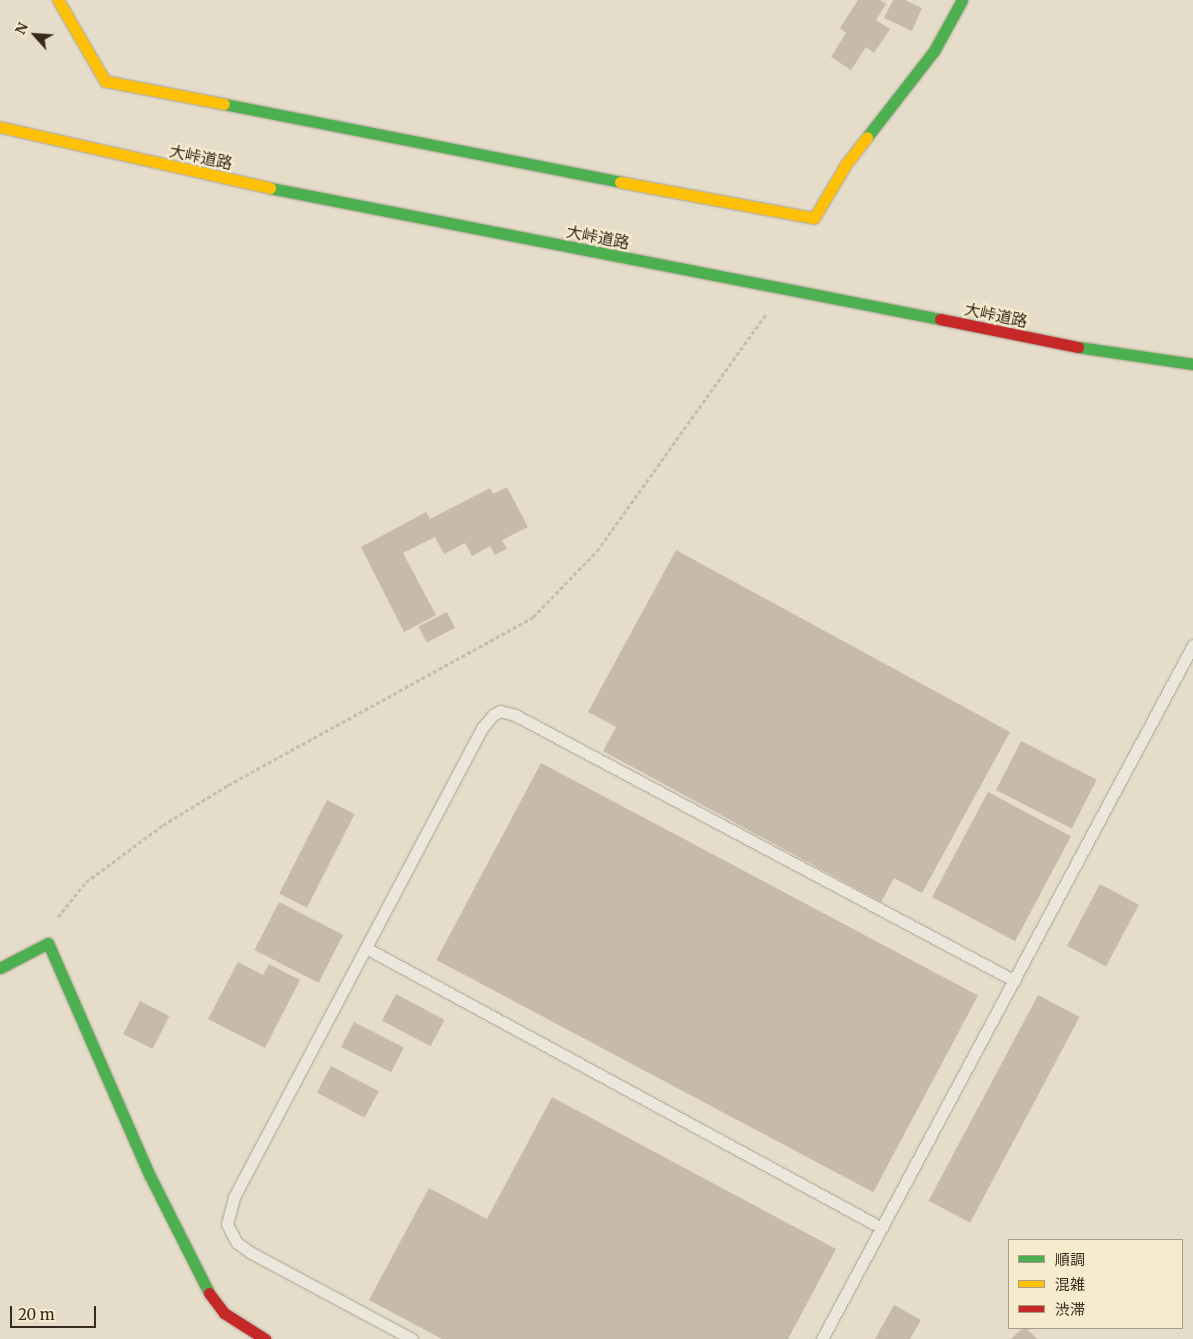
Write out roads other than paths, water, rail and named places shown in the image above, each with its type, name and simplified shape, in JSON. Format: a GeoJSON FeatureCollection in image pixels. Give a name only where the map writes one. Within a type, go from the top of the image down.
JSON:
{"type":"FeatureCollection","features":[{"type":"Feature","properties":{"kind":"main road"},"geometry":{"type":"LineString","coordinates":[[58,0],[105,81],[742,207],[814,218],[846,164],[934,51],[962,0]]}},
{"type":"Feature","properties":{"kind":"main road","name":"大峠道路"},"geometry":{"type":"LineString","coordinates":[[0,127],[170,167],[397,215],[1048,342],[1193,364]]}},
{"type":"Feature","properties":{"kind":"main road"},"geometry":{"type":"LineString","coordinates":[[0,968],[48,943],[150,1176],[204,1286],[224,1313],[265,1339]]}},
{"type":"Feature","properties":{"kind":"lane"},"geometry":{"type":"LineString","coordinates":[[822,1339],[1193,645]]}},
{"type":"Feature","properties":{"kind":"lane"},"geometry":{"type":"LineString","coordinates":[[412,1339],[250,1252],[237,1243],[227,1224],[234,1197],[482,728],[500,711],[515,715],[1015,981]]}},
{"type":"Feature","properties":{"kind":"lane"},"geometry":{"type":"LineString","coordinates":[[366,948],[882,1228]]}}]}
